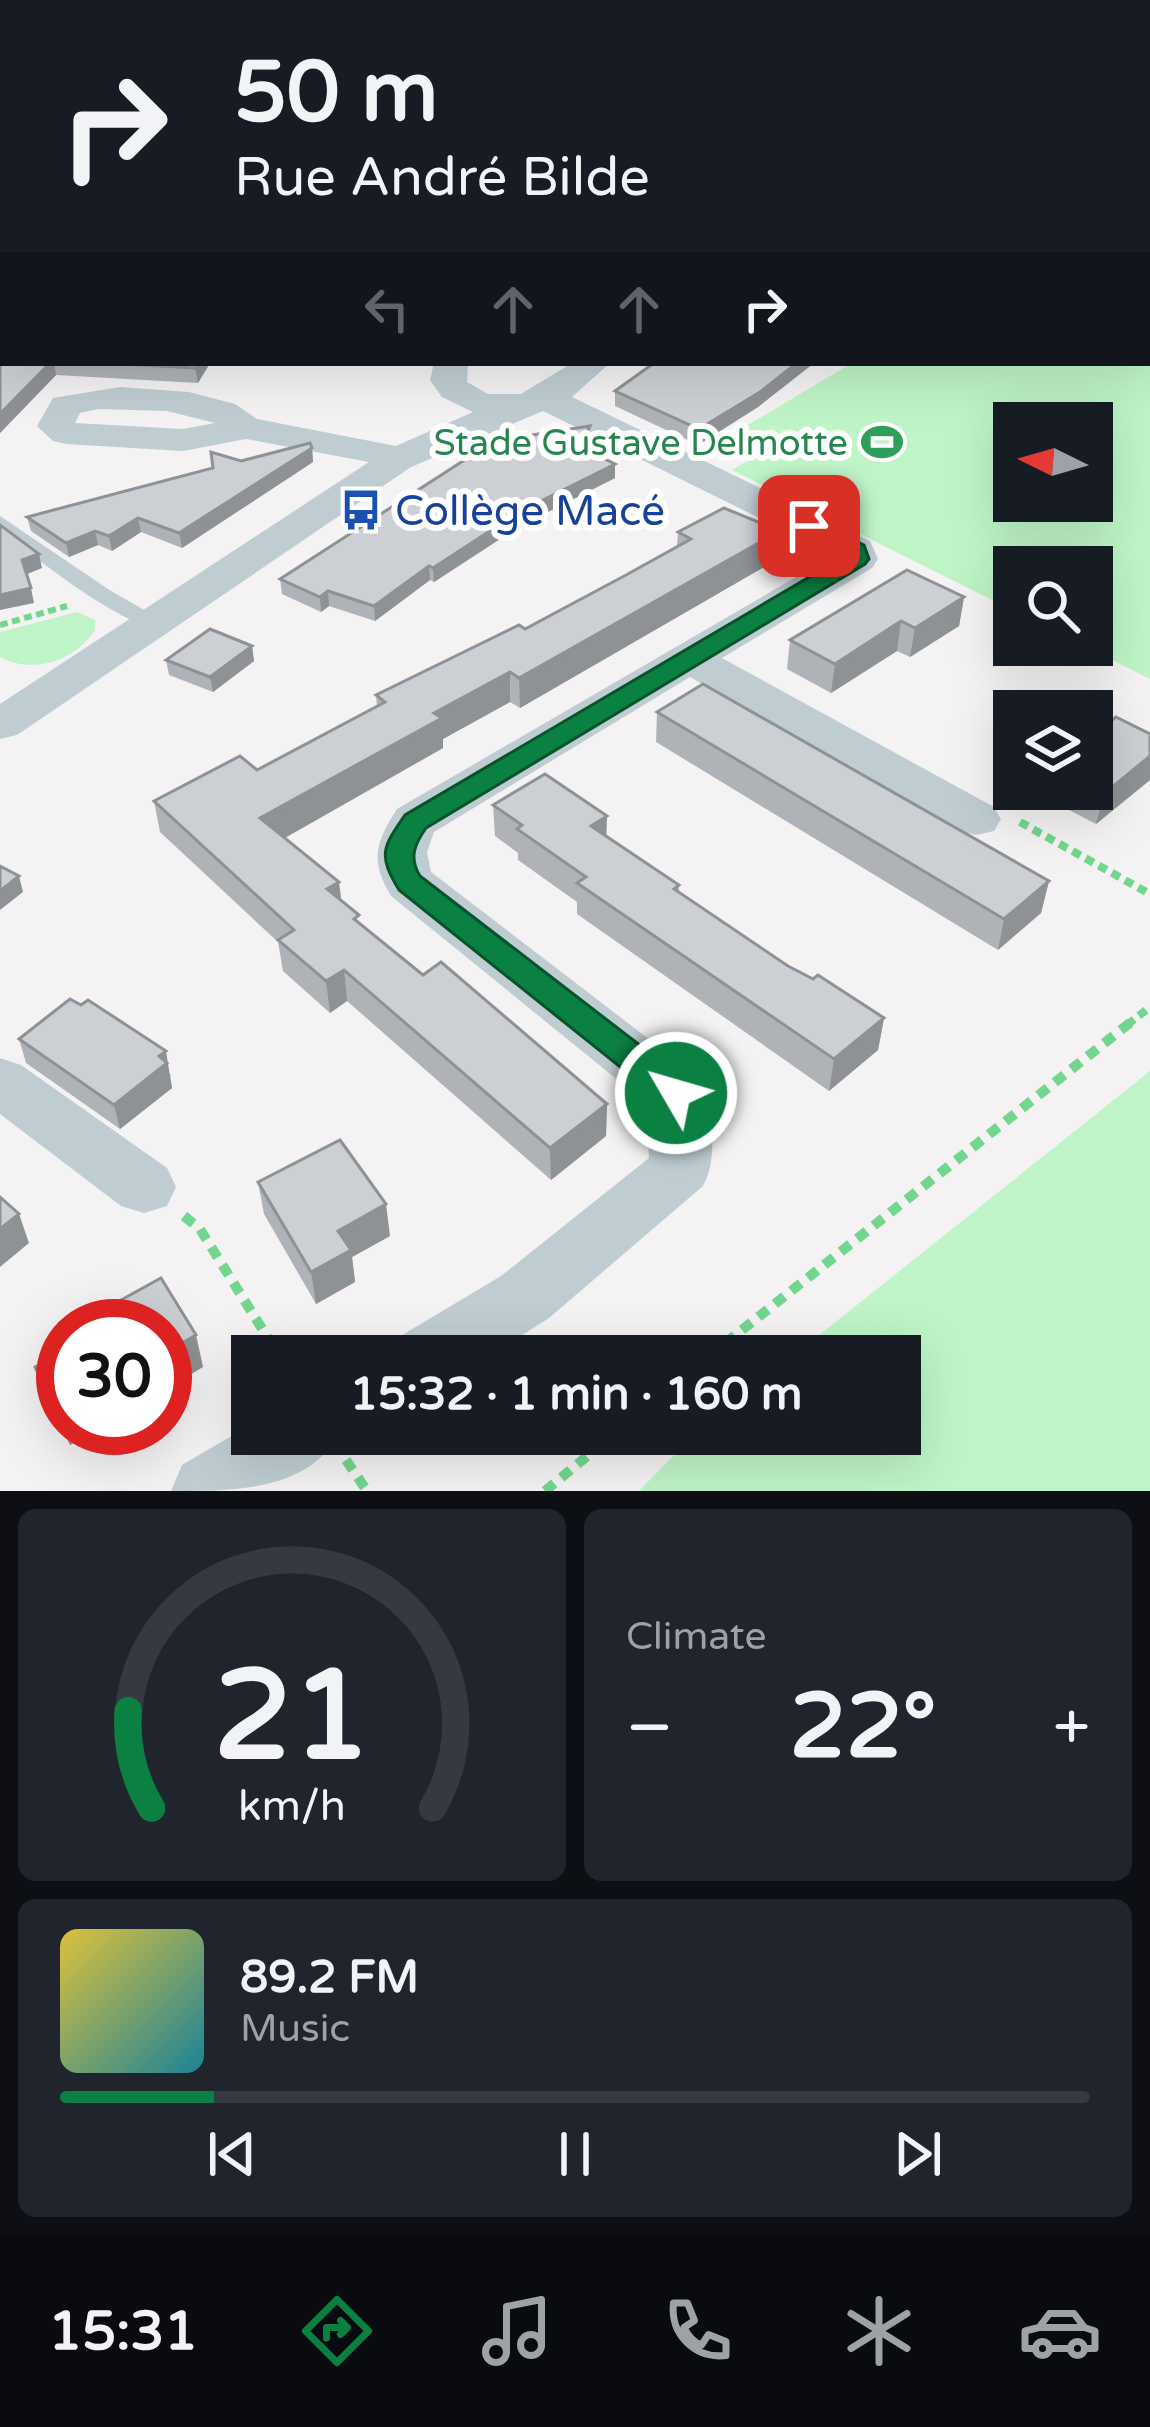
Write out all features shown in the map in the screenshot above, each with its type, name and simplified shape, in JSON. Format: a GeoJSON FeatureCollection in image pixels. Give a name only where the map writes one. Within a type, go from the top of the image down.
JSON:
{"type":"FeatureCollection","features":[{"type":"Feature","properties":{"kind":"street"},"geometry":{"type":"LineString","coordinates":[[0,725],[19,689],[156,623],[398,459],[530,402],[588,366]]}},
{"type":"Feature","properties":{"kind":"street"},"geometry":{"type":"LineString","coordinates":[[398,459],[450,371],[489,404],[530,402],[856,550],[857,559],[416,821],[400,843],[398,864],[410,883],[676,1093],[681,1168],[525,1297],[463,1335]]}},
{"type":"Feature","properties":{"kind":"street"},"geometry":{"type":"LineString","coordinates":[[246,428],[368,448],[398,459]]}},
{"type":"Feature","properties":{"kind":"street"},"geometry":{"type":"LineString","coordinates":[[691,659],[976,819]]}},
{"type":"Feature","properties":{"kind":"street"},"geometry":{"type":"LineString","coordinates":[[0,1081],[144,1187]]}},
{"type":"Feature","properties":{"kind":"street"},"geometry":{"type":"LineString","coordinates":[[209,1491],[268,1455]]}},
{"type":"Feature","properties":{"kind":"lane"},"geometry":{"type":"LineString","coordinates":[[0,522],[103,596],[156,623]]}},
{"type":"Feature","properties":{"kind":"path"},"geometry":{"type":"LineString","coordinates":[[0,625],[103,596]]}},
{"type":"Feature","properties":{"kind":"path"},"geometry":{"type":"LineString","coordinates":[[976,819],[1002,812],[1150,895]]}},
{"type":"Feature","properties":{"kind":"path"},"geometry":{"type":"LineString","coordinates":[[736,1335],[1150,1007]]}},
{"type":"Feature","properties":{"kind":"path"},"geometry":{"type":"LineString","coordinates":[[144,1187],[200,1228],[266,1335]]}},
{"type":"Feature","properties":{"kind":"path"},"geometry":{"type":"LineString","coordinates":[[545,1491],[589,1455]]}},
{"type":"Feature","properties":{"kind":"green space","name":"Stade Gustave Delmotte"},"geometry":{"type":"Polygon","coordinates":[[[847,366],[1150,366],[1150,679],[1113,660],[1113,546],[993,546],[993,600],[732,470],[766,450],[733,434],[847,366]]]}},
{"type":"Feature","properties":{"kind":"green space"},"geometry":{"type":"Polygon","coordinates":[[[77,612],[95,620],[95,630],[65,657],[26,665],[0,657],[0,632],[77,612]]]}},
{"type":"Feature","properties":{"kind":"green space"},"geometry":{"type":"Polygon","coordinates":[[[1150,1071],[1150,1491],[639,1491],[674,1455],[921,1455],[921,1335],[819,1335],[1150,1071]]]}},
{"type":"Feature","properties":{"kind":"building"},"geometry":{"type":"Polygon","coordinates":[[[0,366],[47,366],[0,414],[0,366]]]}},
{"type":"Feature","properties":{"kind":"building"},"geometry":{"type":"Polygon","coordinates":[[[650,366],[793,366],[699,429],[615,391],[650,366]]]}},
{"type":"Feature","properties":{"kind":"building"},"geometry":{"type":"Polygon","coordinates":[[[590,426],[580,447],[615,464],[519,512],[433,568],[429,566],[374,606],[328,591],[320,597],[280,579],[494,441],[590,426]]]}},
{"type":"Feature","properties":{"kind":"building"},"geometry":{"type":"Polygon","coordinates":[[[310,443],[312,448],[179,533],[138,518],[109,536],[95,531],[66,543],[27,517],[213,468],[211,452],[241,461],[310,443]]]}},
{"type":"Feature","properties":{"kind":"building"},"geometry":{"type":"Polygon","coordinates":[[[724,508],[780,531],[519,678],[510,672],[434,713],[442,718],[260,818],[339,882],[327,889],[359,915],[354,919],[423,975],[441,962],[607,1104],[550,1148],[344,970],[326,981],[278,940],[294,930],[154,801],[240,756],[257,770],[385,702],[376,695],[519,625],[525,629],[691,539],[678,532],[724,508]]]}},
{"type":"Feature","properties":{"kind":"building"},"geometry":{"type":"Polygon","coordinates":[[[0,525],[39,554],[22,560],[31,588],[0,595],[0,525]]]}},
{"type":"Feature","properties":{"kind":"building"},"geometry":{"type":"Polygon","coordinates":[[[907,570],[964,597],[915,628],[901,621],[835,664],[790,640],[907,570]]]}},
{"type":"Feature","properties":{"kind":"building"},"geometry":{"type":"Polygon","coordinates":[[[210,629],[252,646],[210,677],[166,660],[210,629]]]}},
{"type":"Feature","properties":{"kind":"building"},"geometry":{"type":"Polygon","coordinates":[[[703,684],[1049,881],[1004,919],[657,712],[703,684]]]}},
{"type":"Feature","properties":{"kind":"building"},"geometry":{"type":"Polygon","coordinates":[[[1113,719],[1150,734],[1150,756],[1113,787],[1113,719]]]}},
{"type":"Feature","properties":{"kind":"building"},"geometry":{"type":"Polygon","coordinates":[[[545,774],[607,816],[591,826],[679,885],[674,889],[788,966],[813,979],[818,975],[884,1018],[834,1059],[577,883],[586,877],[517,829],[522,825],[493,805],[545,774]]]}},
{"type":"Feature","properties":{"kind":"building"},"geometry":{"type":"Polygon","coordinates":[[[0,866],[19,876],[0,891],[0,866]]]}},
{"type":"Feature","properties":{"kind":"building"},"geometry":{"type":"Polygon","coordinates":[[[70,999],[81,1005],[88,1000],[166,1051],[159,1056],[167,1063],[114,1105],[19,1039],[70,999]]]}},
{"type":"Feature","properties":{"kind":"building"},"geometry":{"type":"Polygon","coordinates":[[[340,1140],[386,1204],[338,1231],[351,1250],[311,1272],[258,1182],[340,1140]]]}},
{"type":"Feature","properties":{"kind":"building"},"geometry":{"type":"Polygon","coordinates":[[[0,1197],[19,1214],[0,1229],[0,1197]]]}},
{"type":"Feature","properties":{"kind":"building"},"geometry":{"type":"Polygon","coordinates":[[[161,1278],[174,1299],[123,1299],[161,1278]]]}},
{"type":"Feature","properties":{"kind":"place","name":"Stade Gustave Delmotte"},"geometry":{"type":"Point","coordinates":[882,442]}},
{"type":"Feature","properties":{"kind":"place","name":"Collège Macé"},"geometry":{"type":"Point","coordinates":[361,510]}},
{"type":"Feature","properties":{"kind":"route"},"geometry":{"type":"LineString","coordinates":[[676,1093],[410,883],[398,864],[400,843],[416,821],[857,559],[856,550],[809,526]]}}]}
